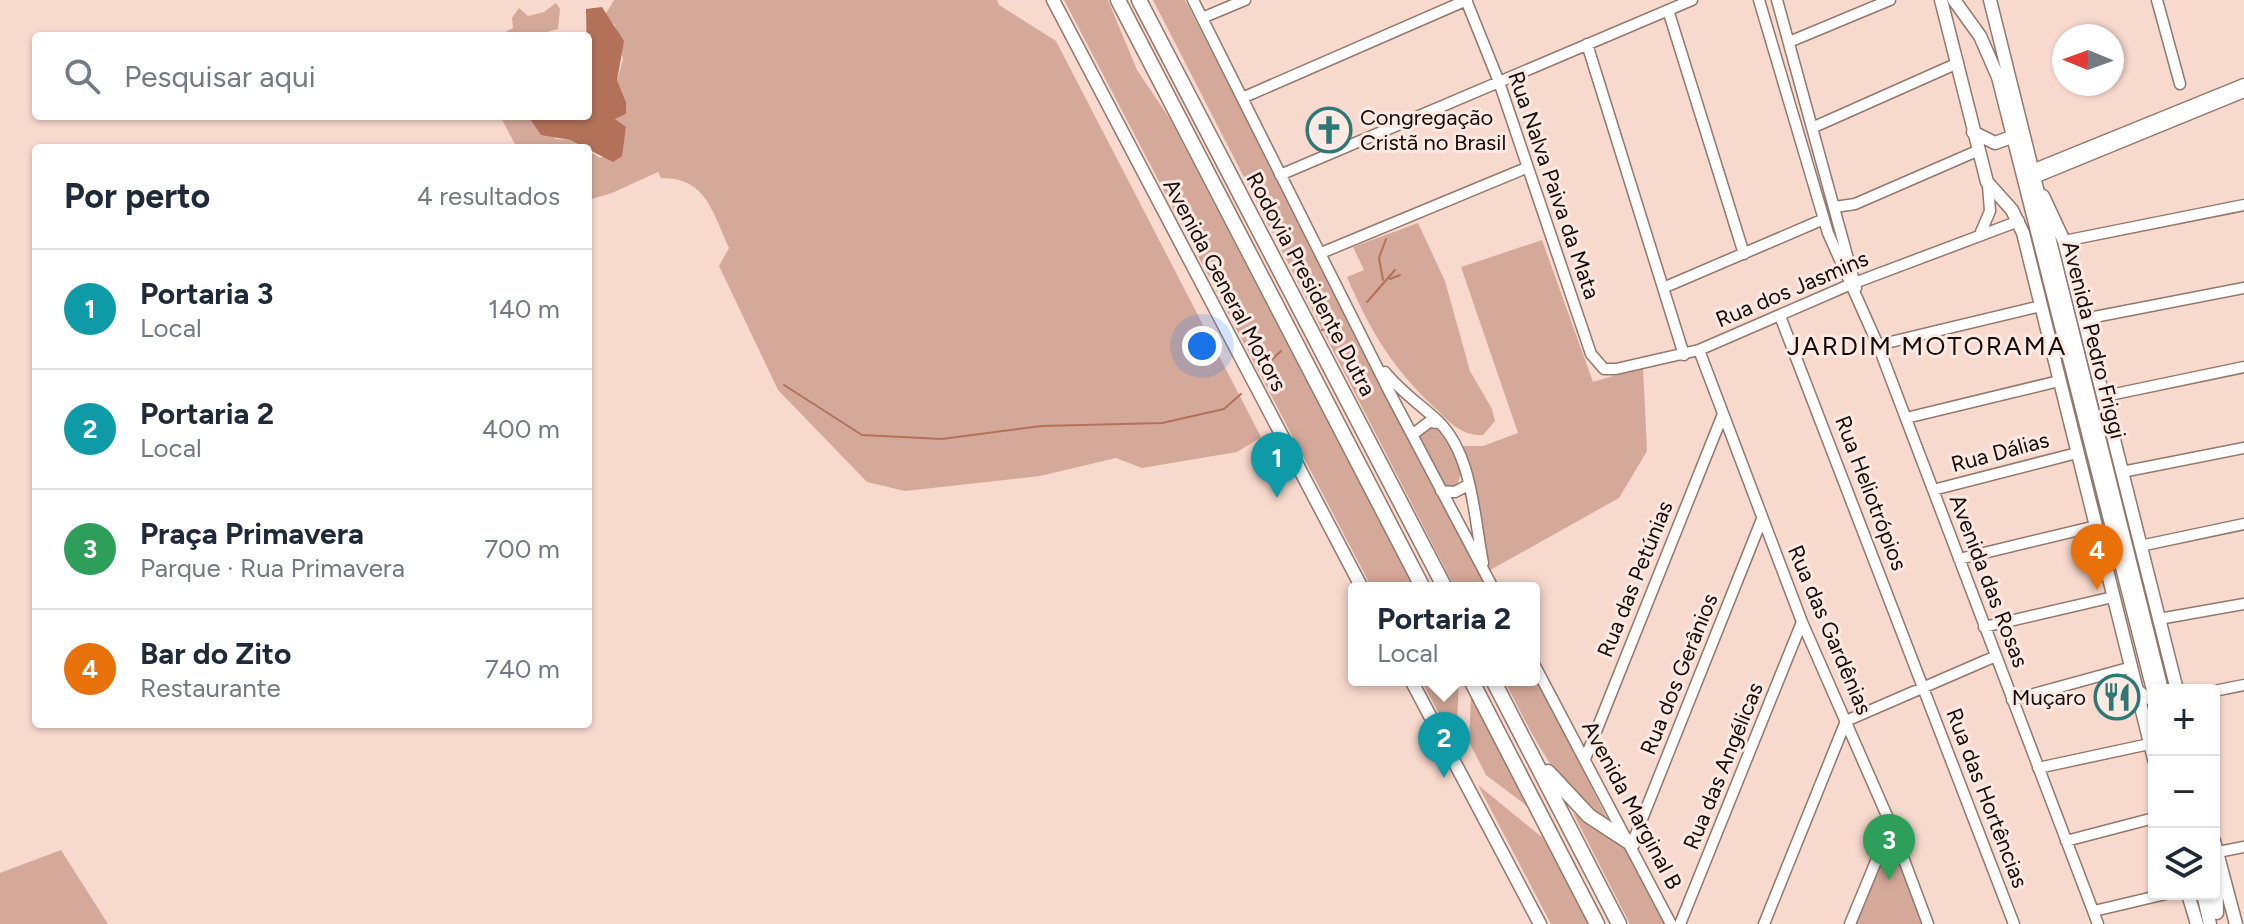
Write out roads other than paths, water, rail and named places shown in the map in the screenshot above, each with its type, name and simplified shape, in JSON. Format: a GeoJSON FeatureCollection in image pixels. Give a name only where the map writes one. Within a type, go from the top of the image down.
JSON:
{"type":"FeatureCollection","features":[{"type":"Feature","properties":{"kind":"highway","name":"Rodovia Presidente Dutra"},"geometry":{"type":"LineString","coordinates":[[1118,0],[1420,582]]}},
{"type":"Feature","properties":{"kind":"highway","name":"Rodovia Presidente Dutra"},"geometry":{"type":"LineString","coordinates":[[1139,0],[1442,582]]}},
{"type":"Feature","properties":{"kind":"highway"},"geometry":{"type":"LineString","coordinates":[[1474,686],[1597,924]]}},
{"type":"Feature","properties":{"kind":"highway"},"geometry":{"type":"LineString","coordinates":[[1496,686],[1619,924]]}},
{"type":"Feature","properties":{"kind":"highway"},"geometry":{"type":"LineString","coordinates":[[1531,752],[1589,816],[1632,844]]}},
{"type":"Feature","properties":{"kind":"main road","name":"Avenida General Motors"},"geometry":{"type":"LineString","coordinates":[[1053,0],[1359,582]]}},
{"type":"Feature","properties":{"kind":"main road"},"geometry":{"type":"LineString","coordinates":[[1941,0],[1987,182],[2019,221],[2148,728]]}},
{"type":"Feature","properties":{"kind":"main road"},"geometry":{"type":"LineString","coordinates":[[1954,0],[1991,58],[2017,134],[1989,142],[1973,132]]}},
{"type":"Feature","properties":{"kind":"main road","name":"Avenida Pedro Friggi"},"geometry":{"type":"LineString","coordinates":[[1990,0],[2017,134],[2078,398],[2151,684]]}},
{"type":"Feature","properties":{"kind":"main road","name":"Avenida Pedro Friggi"},"geometry":{"type":"LineString","coordinates":[[2017,134],[2033,177],[2160,684]]}},
{"type":"Feature","properties":{"kind":"main road"},"geometry":{"type":"LineString","coordinates":[[2033,177],[2064,241],[2175,684]]}},
{"type":"Feature","properties":{"kind":"main road"},"geometry":{"type":"LineString","coordinates":[[2078,398],[2089,498]]}},
{"type":"Feature","properties":{"kind":"main road"},"geometry":{"type":"LineString","coordinates":[[2106,402],[2106,471]]}},
{"type":"Feature","properties":{"kind":"main road"},"geometry":{"type":"LineString","coordinates":[[1414,686],[1540,924]]}},
{"type":"Feature","properties":{"kind":"main road"},"geometry":{"type":"LineString","coordinates":[[2220,865],[2236,924]]}},
{"type":"Feature","properties":{"kind":"main road"},"geometry":{"type":"LineString","coordinates":[[2190,900],[2197,924]]}},
{"type":"Feature","properties":{"kind":"main road"},"geometry":{"type":"LineString","coordinates":[[2206,900],[2215,920]]}},
{"type":"Feature","properties":{"kind":"main road"},"geometry":{"type":"LineString","coordinates":[[2213,900],[2215,920]]}},
{"type":"Feature","properties":{"kind":"street"},"geometry":{"type":"LineString","coordinates":[[1193,0],[1412,435],[1490,582]]}},
{"type":"Feature","properties":{"kind":"street"},"geometry":{"type":"LineString","coordinates":[[1202,18],[1245,0]]}},
{"type":"Feature","properties":{"kind":"street"},"geometry":{"type":"LineString","coordinates":[[1242,98],[1466,0]]}},
{"type":"Feature","properties":{"kind":"street","name":"Rua Nalva Paiva da Mata"},"geometry":{"type":"LineString","coordinates":[[1466,0],[1499,82],[1591,354],[1604,369],[1616,369]]}},
{"type":"Feature","properties":{"kind":"street"},"geometry":{"type":"LineString","coordinates":[[1280,175],[1692,0]]}},
{"type":"Feature","properties":{"kind":"street"},"geometry":{"type":"LineString","coordinates":[[1759,0],[1828,233],[1853,284]]}},
{"type":"Feature","properties":{"kind":"street"},"geometry":{"type":"LineString","coordinates":[[1777,0],[1842,229],[1853,284]]}},
{"type":"Feature","properties":{"kind":"street"},"geometry":{"type":"LineString","coordinates":[[1789,42],[1890,0]]}},
{"type":"Feature","properties":{"kind":"street"},"geometry":{"type":"LineString","coordinates":[[2157,0],[2180,84]]}},
{"type":"Feature","properties":{"kind":"street"},"geometry":{"type":"LineString","coordinates":[[1668,10],[1744,254]]}},
{"type":"Feature","properties":{"kind":"street"},"geometry":{"type":"LineString","coordinates":[[1587,44],[1684,355]]}},
{"type":"Feature","properties":{"kind":"street"},"geometry":{"type":"LineString","coordinates":[[1814,127],[1958,63]]}},
{"type":"Feature","properties":{"kind":"street"},"geometry":{"type":"LineString","coordinates":[[2033,177],[2244,84]]}},
{"type":"Feature","properties":{"kind":"street"},"geometry":{"type":"LineString","coordinates":[[2033,177],[2244,92]]}},
{"type":"Feature","properties":{"kind":"street"},"geometry":{"type":"LineString","coordinates":[[1835,207],[1855,204],[1977,151]]}},
{"type":"Feature","properties":{"kind":"street"},"geometry":{"type":"LineString","coordinates":[[1321,253],[1526,168]]}},
{"type":"Feature","properties":{"kind":"street"},"geometry":{"type":"LineString","coordinates":[[1981,232],[1990,211],[1987,182]]}},
{"type":"Feature","properties":{"kind":"street"},"geometry":{"type":"LineString","coordinates":[[2064,241],[2244,205]]}},
{"type":"Feature","properties":{"kind":"street"},"geometry":{"type":"LineString","coordinates":[[1663,288],[1824,219]]}},
{"type":"Feature","properties":{"kind":"street","name":"Rua dos Jasmins"},"geometry":{"type":"LineString","coordinates":[[1616,369],[1699,350],[1981,232],[2019,221]]}},
{"type":"Feature","properties":{"kind":"street"},"geometry":{"type":"LineString","coordinates":[[1828,233],[1835,236],[1842,229]]}},
{"type":"Feature","properties":{"kind":"street","name":"Avenida das Rosas"},"geometry":{"type":"LineString","coordinates":[[1853,284],[2098,924]]}},
{"type":"Feature","properties":{"kind":"street"},"geometry":{"type":"LineString","coordinates":[[2084,319],[2244,288]]}},
{"type":"Feature","properties":{"kind":"street"},"geometry":{"type":"LineString","coordinates":[[1878,345],[2041,306]]}},
{"type":"Feature","properties":{"kind":"street","name":"Rua Heliotrópios"},"geometry":{"type":"LineString","coordinates":[[1780,316],[1923,686]]}},
{"type":"Feature","properties":{"kind":"street","name":"Rua das Gardênias"},"geometry":{"type":"LineString","coordinates":[[1699,350],[1802,622],[1891,825],[1928,924]]}},
{"type":"Feature","properties":{"kind":"street"},"geometry":{"type":"LineString","coordinates":[[1373,357],[1398,388],[1439,423],[1456,446],[1468,485],[1485,573]]}},
{"type":"Feature","properties":{"kind":"street"},"geometry":{"type":"LineString","coordinates":[[2106,402],[2244,367]]}},
{"type":"Feature","properties":{"kind":"street"},"geometry":{"type":"LineString","coordinates":[[1906,418],[2059,381]]}},
{"type":"Feature","properties":{"kind":"street","name":"Rua das Petúnias"},"geometry":{"type":"LineString","coordinates":[[1585,759],[1723,414]]}},
{"type":"Feature","properties":{"kind":"street"},"geometry":{"type":"LineString","coordinates":[[1412,435],[1429,422],[1439,423]]}},
{"type":"Feature","properties":{"kind":"street"},"geometry":{"type":"LineString","coordinates":[[2122,472],[2244,448]]}},
{"type":"Feature","properties":{"kind":"street","name":"Rua Dálias"},"geometry":{"type":"LineString","coordinates":[[1933,490],[2077,453]]}},
{"type":"Feature","properties":{"kind":"street"},"geometry":{"type":"LineString","coordinates":[[1441,491],[1455,492],[1468,485]]}},
{"type":"Feature","properties":{"kind":"street","name":"Rua dos Gerânios"},"geometry":{"type":"LineString","coordinates":[[1632,844],[1762,519]]}},
{"type":"Feature","properties":{"kind":"street"},"geometry":{"type":"LineString","coordinates":[[2140,546],[2244,524]]}},
{"type":"Feature","properties":{"kind":"street"},"geometry":{"type":"LineString","coordinates":[[1959,559],[2096,526]]}},
{"type":"Feature","properties":{"kind":"street"},"geometry":{"type":"LineString","coordinates":[[1984,627],[2113,597]]}},
{"type":"Feature","properties":{"kind":"street"},"geometry":{"type":"LineString","coordinates":[[2159,619],[2244,604]]}},
{"type":"Feature","properties":{"kind":"street","name":"Rua das Angélicas"},"geometry":{"type":"LineString","coordinates":[[1680,924],[1802,622]]}},
{"type":"Feature","properties":{"kind":"street"},"geometry":{"type":"LineString","coordinates":[[1764,924],[1846,721],[1996,656]]}},
{"type":"Feature","properties":{"kind":"street"},"geometry":{"type":"LineString","coordinates":[[2012,700],[2132,667]]}},
{"type":"Feature","properties":{"kind":"street","name":"Avenida Marginal B"},"geometry":{"type":"LineString","coordinates":[[1540,675],[1632,844],[1671,924]]}},
{"type":"Feature","properties":{"kind":"street"},"geometry":{"type":"LineString","coordinates":[[2220,690],[2244,685]]}},
{"type":"Feature","properties":{"kind":"street","name":"Rua das Hortências"},"geometry":{"type":"LineString","coordinates":[[1923,686],[2014,924]]}},
{"type":"Feature","properties":{"kind":"street"},"geometry":{"type":"LineString","coordinates":[[2138,690],[2148,698]]}},
{"type":"Feature","properties":{"kind":"street"},"geometry":{"type":"LineString","coordinates":[[2038,768],[2148,744]]}},
{"type":"Feature","properties":{"kind":"street"},"geometry":{"type":"LineString","coordinates":[[2066,841],[2148,820]]}},
{"type":"Feature","properties":{"kind":"street"},"geometry":{"type":"LineString","coordinates":[[1850,924],[1891,825]]}},
{"type":"Feature","properties":{"kind":"street"},"geometry":{"type":"LineString","coordinates":[[2220,846],[2244,847]]}},
{"type":"Feature","properties":{"kind":"street"},"geometry":{"type":"LineString","coordinates":[[2094,911],[2148,898]]}},
{"type":"Feature","properties":{"kind":"waterway"},"geometry":{"type":"LineString","coordinates":[[1383,280],[1379,258],[1386,239]]}},
{"type":"Feature","properties":{"kind":"waterway"},"geometry":{"type":"LineString","coordinates":[[1367,302],[1395,270]]}},
{"type":"Feature","properties":{"kind":"waterway"},"geometry":{"type":"LineString","coordinates":[[1390,279],[1400,275]]}},
{"type":"Feature","properties":{"kind":"waterway"},"geometry":{"type":"LineString","coordinates":[[1322,330],[1338,322]]}},
{"type":"Feature","properties":{"kind":"waterway"},"geometry":{"type":"LineString","coordinates":[[1260,371],[1281,351]]}},
{"type":"Feature","properties":{"kind":"waterway"},"geometry":{"type":"LineString","coordinates":[[784,385],[862,435],[942,439],[1041,426],[1162,423],[1224,409],[1241,394]]}},
{"type":"Feature","properties":{"kind":"place","name":"Congregação Cristã no Brasil"},"geometry":{"type":"Point","coordinates":[1329,130]}},
{"type":"Feature","properties":{"kind":"place","name":"Portaria 3"},"geometry":{"type":"Point","coordinates":[1277,498]}},
{"type":"Feature","properties":{"kind":"place","name":"Bar do Zito"},"geometry":{"type":"Point","coordinates":[2097,590]}},
{"type":"Feature","properties":{"kind":"place","name":"Muçaro"},"geometry":{"type":"Point","coordinates":[2117,697]}},
{"type":"Feature","properties":{"kind":"place","name":"Portaria 2"},"geometry":{"type":"Point","coordinates":[1444,778]}},
{"type":"Feature","properties":{"kind":"place","name":"Praça Primavera"},"geometry":{"type":"Point","coordinates":[1889,880]}},
{"type":"Feature","properties":{"kind":"district","name":"JARDIM MOTORAMA"},"geometry":{"type":"Point","coordinates":[1927,346]}}]}
